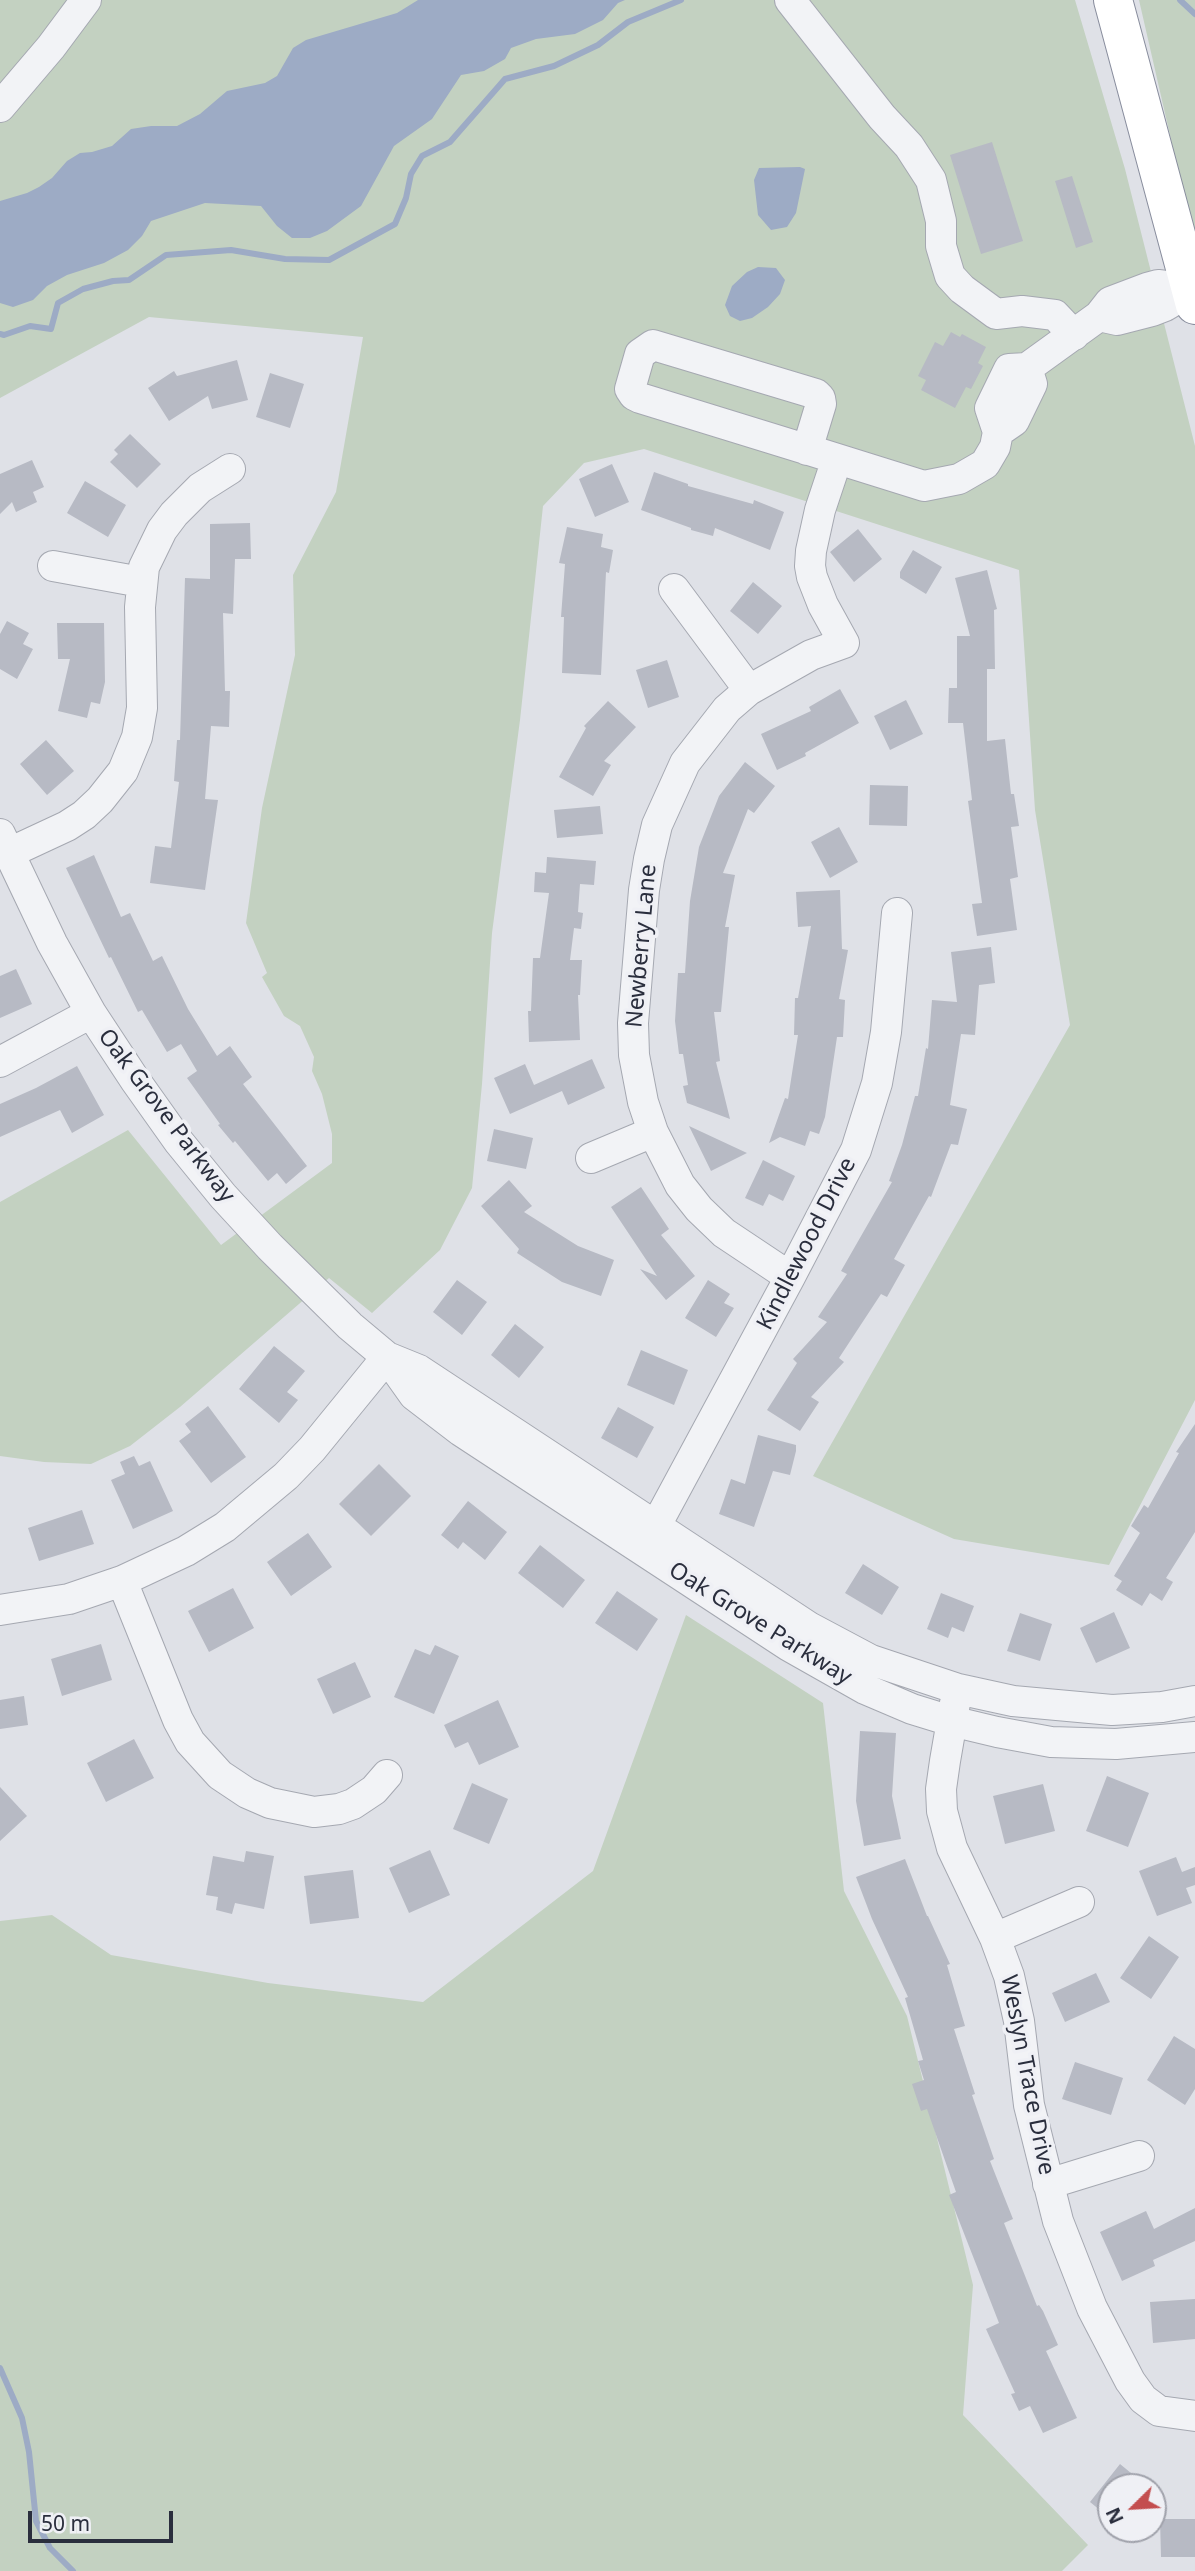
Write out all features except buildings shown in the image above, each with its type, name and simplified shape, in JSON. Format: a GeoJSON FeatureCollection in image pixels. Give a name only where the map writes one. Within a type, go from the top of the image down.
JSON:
{"type":"FeatureCollection","features":[{"type":"Feature","properties":{"kind":"highway"},"geometry":{"type":"LineString","coordinates":[[1114,0],[1194,294]]}},
{"type":"Feature","properties":{"kind":"street"},"geometry":{"type":"LineString","coordinates":[[0,107],[51,47],[86,0]]}},
{"type":"Feature","properties":{"kind":"street"},"geometry":{"type":"LineString","coordinates":[[790,0],[908,146],[931,180],[941,221],[941,246],[950,276],[962,289],[996,314],[1022,311],[1055,315],[1074,335]]}},
{"type":"Feature","properties":{"kind":"street"},"geometry":{"type":"LineString","coordinates":[[807,450],[821,404],[816,394],[653,345],[640,354],[630,389],[634,395],[807,450],[924,486],[940,485],[959,479],[985,464],[996,447],[998,432],[990,408],[1009,369],[1027,368],[1099,316],[1110,302],[1158,285],[1194,294]]}},
{"type":"Feature","properties":{"kind":"street","name":"Newberry Lane"},"geometry":{"type":"LineString","coordinates":[[790,1278],[724,1233],[699,1209],[680,1185],[653,1132],[637,1080],[633,1023],[649,859],[657,825],[685,763],[727,709],[749,690],[811,655],[844,643],[823,605],[810,566],[820,510],[837,459]]}},
{"type":"Feature","properties":{"kind":"street"},"geometry":{"type":"LineString","coordinates":[[4,844],[67,826],[84,815],[112,786],[132,753],[137,737],[143,688],[141,582],[144,567],[174,514],[200,488],[230,469]]}},
{"type":"Feature","properties":{"kind":"street"},"geometry":{"type":"LineString","coordinates":[[53,566],[141,582]]}},
{"type":"Feature","properties":{"kind":"street"},"geometry":{"type":"LineString","coordinates":[[674,589],[749,690]]}},
{"type":"Feature","properties":{"kind":"street","name":"Oak Grove Parkway"},"geometry":{"type":"LineString","coordinates":[[4,844],[52,943],[91,1013],[149,1101],[223,1196],[296,1273],[350,1326],[387,1357],[419,1370],[821,1666],[865,1689],[912,1709],[951,1721],[1051,1741],[1116,1744],[1195,1737]]}},
{"type":"Feature","properties":{"kind":"street","name":"Kindlewood Drive"},"geometry":{"type":"LineString","coordinates":[[649,1538],[856,1150],[877,1083],[886,1032],[897,913]]}},
{"type":"Feature","properties":{"kind":"street"},"geometry":{"type":"LineString","coordinates":[[0,1062],[91,1013]]}},
{"type":"Feature","properties":{"kind":"street"},"geometry":{"type":"LineString","coordinates":[[591,1158],[653,1132]]}},
{"type":"Feature","properties":{"kind":"street"},"geometry":{"type":"LineString","coordinates":[[0,1610],[69,1598],[122,1581],[186,1551],[225,1527],[258,1502],[312,1449],[387,1357]]}},
{"type":"Feature","properties":{"kind":"street","name":"Oak Grove Parkway"},"geometry":{"type":"LineString","coordinates":[[649,1538],[871,1660],[958,1689],[1013,1701],[1112,1710],[1161,1707],[1195,1701]]}},
{"type":"Feature","properties":{"kind":"street"},"geometry":{"type":"LineString","coordinates":[[122,1581],[178,1720],[190,1742],[220,1775],[247,1793],[270,1803],[314,1812],[340,1809],[364,1798],[387,1775]]}},
{"type":"Feature","properties":{"kind":"street","name":"Weslyn Trace Drive"},"geometry":{"type":"LineString","coordinates":[[958,1689],[941,1788],[942,1811],[952,1848],[995,1938],[1014,1998],[1029,2105],[1048,2184],[1073,2262],[1110,2346],[1143,2399],[1159,2411],[1195,2416]]}},
{"type":"Feature","properties":{"kind":"street"},"geometry":{"type":"LineString","coordinates":[[995,1938],[1079,1902]]}},
{"type":"Feature","properties":{"kind":"street"},"geometry":{"type":"LineString","coordinates":[[1048,2184],[1139,2156]]}},
{"type":"Feature","properties":{"kind":"green space"},"geometry":{"type":"Polygon","coordinates":[[[0,0],[1075,0],[1125,169],[1195,446],[1195,1400],[1109,1565],[954,1539],[813,1476],[1070,1025],[1035,810],[1019,570],[644,449],[584,463],[543,506],[520,720],[492,933],[472,1188],[440,1250],[372,1313],[329,1278],[180,1407],[130,1446],[91,1464],[44,1462],[0,1456],[0,1202],[128,1130],[221,1245],[332,1163],[332,1134],[322,1094],[312,1071],[314,1057],[300,1026],[284,1016],[262,977],[267,973],[246,923],[262,808],[295,655],[293,575],[336,492],[363,337],[149,317],[0,398],[0,0]]]}},
{"type":"Feature","properties":{"kind":"green space"},"geometry":{"type":"Polygon","coordinates":[[[1139,0],[1195,0],[1195,244],[1139,0]]]}},
{"type":"Feature","properties":{"kind":"green space"},"geometry":{"type":"Polygon","coordinates":[[[686,1615],[823,1703],[844,1891],[907,2016],[973,2285],[963,2415],[1088,2545],[1062,2571],[0,2571],[0,1921],[52,1915],[111,1955],[268,1983],[423,2002],[593,1871],[686,1615]]]}},
{"type":"Feature","properties":{"kind":"water"},"geometry":{"type":"Polygon","coordinates":[[[418,0],[625,0],[618,3],[603,20],[575,34],[536,39],[511,48],[505,59],[484,71],[461,75],[432,119],[394,146],[361,206],[327,231],[310,238],[292,238],[277,226],[261,206],[205,203],[151,221],[142,236],[128,250],[104,263],[67,275],[47,286],[33,300],[13,307],[0,303],[0,201],[39,187],[52,178],[67,161],[80,153],[112,146],[131,129],[177,126],[200,114],[227,91],[265,83],[277,76],[293,48],[306,40],[397,13],[418,0]]]}},
{"type":"Feature","properties":{"kind":"water"},"geometry":{"type":"Polygon","coordinates":[[[759,168],[805,169],[796,213],[787,227],[771,230],[758,215],[754,180],[759,168]]]}},
{"type":"Feature","properties":{"kind":"water"},"geometry":{"type":"Polygon","coordinates":[[[758,267],[776,268],[785,280],[780,294],[768,307],[752,318],[740,321],[730,316],[725,305],[732,286],[747,272],[758,267]]]}},
{"type":"Feature","properties":{"kind":"waterway"},"geometry":{"type":"LineString","coordinates":[[0,334],[30,326],[51,329],[58,303],[83,289],[129,280],[166,255],[231,250],[285,259],[329,260],[395,224],[406,198],[411,174],[422,156],[450,142],[505,79],[554,66],[598,45],[628,22],[681,0]]}},
{"type":"Feature","properties":{"kind":"waterway"},"geometry":{"type":"LineString","coordinates":[[1180,0],[1195,14]]}},
{"type":"Feature","properties":{"kind":"waterway"},"geometry":{"type":"LineString","coordinates":[[0,2368],[22,2418],[29,2452],[36,2521],[50,2548],[73,2571]]}}]}
